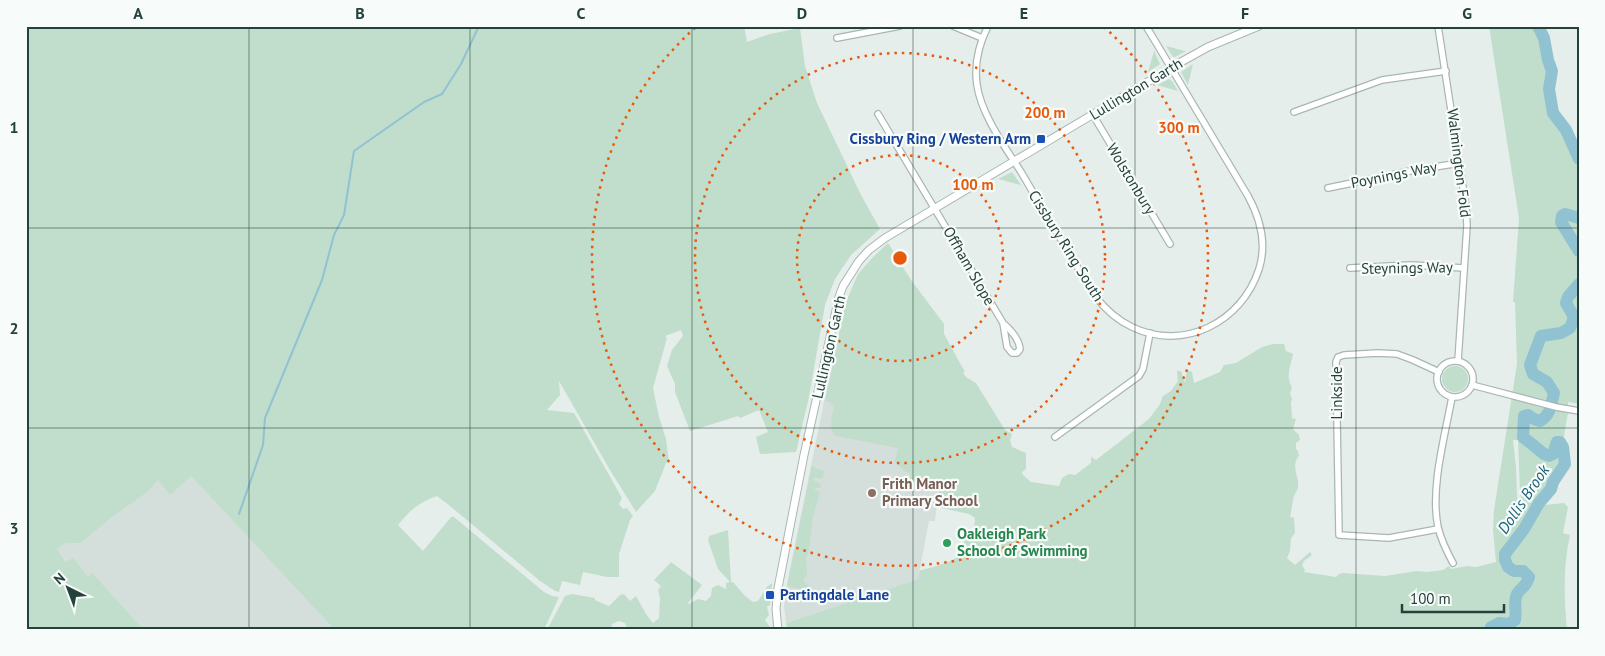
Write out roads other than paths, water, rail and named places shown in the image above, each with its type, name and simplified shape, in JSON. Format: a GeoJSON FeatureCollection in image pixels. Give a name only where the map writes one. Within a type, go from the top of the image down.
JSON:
{"type":"FeatureCollection","features":[{"type":"Feature","properties":{"kind":"street"},"geometry":{"type":"LineString","coordinates":[[837,38],[900,26]]}},
{"type":"Feature","properties":{"kind":"street"},"geometry":{"type":"LineString","coordinates":[[953,26],[982,38]]}},
{"type":"Feature","properties":{"kind":"street","name":"Cissbury Ring South"},"geometry":{"type":"LineString","coordinates":[[988,26],[982,38],[977,56],[976,71],[977,86],[984,109],[1094,294],[1104,307],[1123,323],[1150,333],[1168,336],[1184,335],[1198,332],[1220,322],[1235,310],[1244,298],[1260,268],[1261,230],[1253,206],[1146,26]]}},
{"type":"Feature","properties":{"kind":"street","name":"Lullington Garth"},"geometry":{"type":"LineString","coordinates":[[778,630],[776,609],[793,512],[833,324],[843,286],[859,261],[869,250],[885,238],[1171,68],[1208,47],[1259,26]]}},
{"type":"Feature","properties":{"kind":"street","name":"Walmington Fold"},"geometry":{"type":"LineString","coordinates":[[1438,26],[1460,163],[1467,226],[1458,361]]}},
{"type":"Feature","properties":{"kind":"street"},"geometry":{"type":"LineString","coordinates":[[1294,112],[1382,80],[1446,71]]}},
{"type":"Feature","properties":{"kind":"street","name":"Offham Slope"},"geometry":{"type":"LineString","coordinates":[[878,114],[1003,323],[1011,330],[1020,345],[1017,353],[1012,353],[1007,347],[1003,323]]}},
{"type":"Feature","properties":{"kind":"street","name":"Wolstonbury"},"geometry":{"type":"LineString","coordinates":[[1093,114],[1170,244]]}},
{"type":"Feature","properties":{"kind":"street","name":"Poynings Way"},"geometry":{"type":"LineString","coordinates":[[1328,188],[1460,163]]}},
{"type":"Feature","properties":{"kind":"street","name":"Steynings Way"},"geometry":{"type":"LineString","coordinates":[[1350,268],[1410,265],[1464,268]]}},
{"type":"Feature","properties":{"kind":"street"},"geometry":{"type":"LineString","coordinates":[[1055,437],[1139,376],[1143,369],[1150,333]]}},
{"type":"Feature","properties":{"kind":"street","name":"Linkside"},"geometry":{"type":"LineString","coordinates":[[1438,372],[1414,360],[1387,353],[1344,354],[1338,357],[1336,362],[1337,537],[1389,538],[1438,529]]}},
{"type":"Feature","properties":{"kind":"street"},"geometry":{"type":"LineString","coordinates":[[1458,361],[1467,365],[1470,369],[1473,380],[1472,385],[1462,396],[1452,397],[1442,392],[1439,387],[1438,372],[1446,363],[1458,361]]}},
{"type":"Feature","properties":{"kind":"street"},"geometry":{"type":"LineString","coordinates":[[1472,385],[1556,407],[1579,411]]}},
{"type":"Feature","properties":{"kind":"street"},"geometry":{"type":"LineString","coordinates":[[1452,397],[1436,491],[1436,513],[1438,529],[1453,563]]}},
{"type":"Feature","properties":{"kind":"waterway"},"geometry":{"type":"LineString","coordinates":[[239,514],[263,445],[265,418],[322,280],[334,235],[344,215],[354,151],[424,102],[442,94],[461,64],[479,26]]}},
{"type":"Feature","properties":{"kind":"waterway","name":"Dollis Brook"},"geometry":{"type":"LineString","coordinates":[[1538,26],[1544,38],[1552,71],[1549,89],[1553,113],[1566,130],[1579,159]]}},
{"type":"Feature","properties":{"kind":"waterway","name":"Dollis Brook"},"geometry":{"type":"LineString","coordinates":[[1579,218],[1565,214],[1562,216],[1561,222],[1579,251]]}},
{"type":"Feature","properties":{"kind":"waterway","name":"Dollis Brook"},"geometry":{"type":"LineString","coordinates":[[1490,630],[1491,627],[1499,623],[1509,624],[1515,620],[1516,597],[1529,577],[1523,571],[1514,571],[1508,567],[1505,554],[1524,529],[1539,503],[1551,489],[1553,482],[1565,464],[1563,447],[1560,442],[1557,442],[1553,454],[1549,456],[1523,437],[1524,416],[1528,415],[1540,421],[1544,419],[1550,409],[1554,393],[1547,382],[1533,374],[1530,365],[1541,336],[1561,333],[1570,328],[1574,317],[1566,303],[1568,297],[1579,284]]}},
{"type":"Feature","properties":{"kind":"place","name":"Cissbury Ring / Western Arm"},"geometry":{"type":"Point","coordinates":[1041,139]}},
{"type":"Feature","properties":{"kind":"place","name":"Frith Manor Primary School"},"geometry":{"type":"Point","coordinates":[872,493]}},
{"type":"Feature","properties":{"kind":"place","name":"Oakleigh Park School of Swimming"},"geometry":{"type":"Point","coordinates":[947,543]}},
{"type":"Feature","properties":{"kind":"place","name":"Partingdale Lane"},"geometry":{"type":"Point","coordinates":[770,595]}}]}
